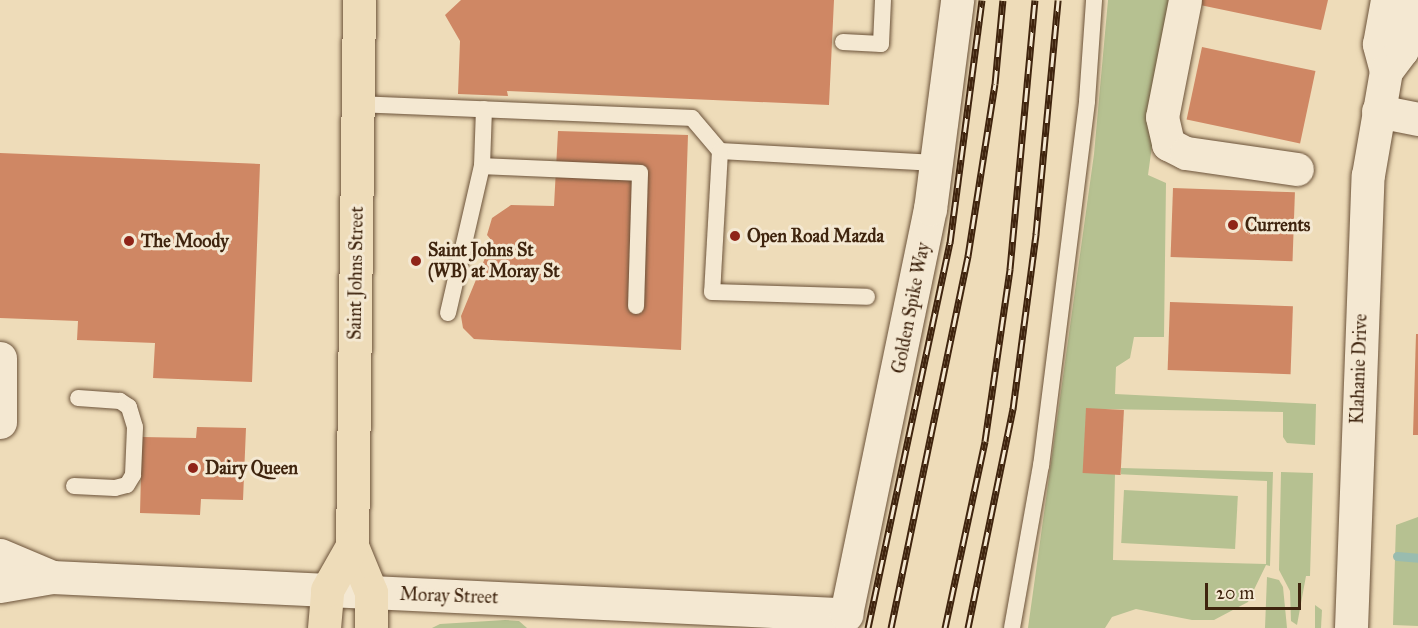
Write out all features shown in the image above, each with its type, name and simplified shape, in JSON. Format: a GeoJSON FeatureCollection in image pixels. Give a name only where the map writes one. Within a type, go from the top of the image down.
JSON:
{"type":"FeatureCollection","features":[{"type":"Feature","properties":{"kind":"main road","name":"Saint Johns Street"},"geometry":{"type":"LineString","coordinates":[[359,0],[352,546],[371,592],[371,628]]}},
{"type":"Feature","properties":{"kind":"main road","name":"Saint Johns Street"},"geometry":{"type":"LineString","coordinates":[[324,628],[327,590],[352,546]]}},
{"type":"Feature","properties":{"kind":"street","name":"Golden Spike Way"},"geometry":{"type":"LineString","coordinates":[[845,621],[902,354],[936,163],[957,0]]}},
{"type":"Feature","properties":{"kind":"street"},"geometry":{"type":"LineString","coordinates":[[1185,0],[1162,117],[1168,144],[1186,153],[1297,169]]}},
{"type":"Feature","properties":{"kind":"street","name":"Klahanie Drive"},"geometry":{"type":"LineString","coordinates":[[1386,71],[1379,45],[1387,0]]}},
{"type":"Feature","properties":{"kind":"street","name":"Klahanie Drive"},"geometry":{"type":"LineString","coordinates":[[1351,628],[1368,175],[1386,71],[1402,50],[1412,0]]}},
{"type":"Feature","properties":{"kind":"street"},"geometry":{"type":"LineString","coordinates":[[1378,111],[1418,119]]}},
{"type":"Feature","properties":{"kind":"street"},"geometry":{"type":"LineString","coordinates":[[0,358],[0,422]]}},
{"type":"Feature","properties":{"kind":"street","name":"Moray Street"},"geometry":{"type":"LineString","coordinates":[[0,555],[52,577]]}},
{"type":"Feature","properties":{"kind":"street","name":"Moray Street"},"geometry":{"type":"LineString","coordinates":[[0,586],[52,577],[371,592],[845,621]]}},
{"type":"Feature","properties":{"kind":"lane"},"geometry":{"type":"LineString","coordinates":[[843,42],[881,44],[883,0]]}},
{"type":"Feature","properties":{"kind":"lane"},"geometry":{"type":"LineString","coordinates":[[1012,628],[1041,466],[1087,101],[1094,0]]}},
{"type":"Feature","properties":{"kind":"lane"},"geometry":{"type":"LineString","coordinates":[[358,104],[692,118],[720,151],[712,292],[867,297]]}},
{"type":"Feature","properties":{"kind":"lane"},"geometry":{"type":"LineString","coordinates":[[448,313],[482,166],[484,109]]}},
{"type":"Feature","properties":{"kind":"lane"},"geometry":{"type":"LineString","coordinates":[[720,151],[936,163]]}},
{"type":"Feature","properties":{"kind":"lane"},"geometry":{"type":"LineString","coordinates":[[482,166],[640,173],[636,306]]}},
{"type":"Feature","properties":{"kind":"lane"},"geometry":{"type":"LineString","coordinates":[[75,486],[128,485],[133,475],[135,427],[129,407],[120,401],[78,398]]}},
{"type":"Feature","properties":{"kind":"green space"},"geometry":{"type":"Polygon","coordinates":[[[1108,0],[1172,0],[1148,175],[1166,183],[1164,337],[1134,337],[1130,358],[1116,367],[1115,394],[1316,404],[1315,445],[1287,443],[1283,437],[1283,412],[1100,409],[1096,473],[1121,474],[1121,468],[1273,472],[1270,566],[1266,565],[1248,602],[1214,620],[1192,620],[1136,609],[1112,617],[1105,628],[1028,628],[1094,154],[1108,0]],[[1115,474],[1113,560],[1266,564],[1267,481],[1115,474]]]}},
{"type":"Feature","properties":{"kind":"green space"},"geometry":{"type":"Polygon","coordinates":[[[1281,472],[1313,473],[1310,576],[1306,576],[1297,625],[1291,621],[1290,591],[1279,570],[1281,472]]]}},
{"type":"Feature","properties":{"kind":"green space"},"geometry":{"type":"Polygon","coordinates":[[[1124,490],[1238,496],[1235,549],[1121,543],[1124,490]]]}},
{"type":"Feature","properties":{"kind":"green space"},"geometry":{"type":"Polygon","coordinates":[[[1418,517],[1418,626],[1393,625],[1396,525],[1418,517]]]}},
{"type":"Feature","properties":{"kind":"green space"},"geometry":{"type":"Polygon","coordinates":[[[1267,577],[1279,580],[1283,587],[1287,628],[1265,628],[1267,577]]]}},
{"type":"Feature","properties":{"kind":"green space"},"geometry":{"type":"Polygon","coordinates":[[[1315,605],[1322,610],[1321,628],[1315,628],[1315,605]]]}},
{"type":"Feature","properties":{"kind":"green space"},"geometry":{"type":"Polygon","coordinates":[[[519,621],[527,628],[432,628],[440,624],[519,621]]]}},
{"type":"Feature","properties":{"kind":"building"},"geometry":{"type":"Polygon","coordinates":[[[461,0],[834,0],[829,105],[507,91],[508,96],[458,94],[460,41],[445,15],[461,0]]]}},
{"type":"Feature","properties":{"kind":"building"},"geometry":{"type":"Polygon","coordinates":[[[1201,0],[1328,0],[1321,30],[1200,5],[1201,0]]]}},
{"type":"Feature","properties":{"kind":"building"},"geometry":{"type":"Polygon","coordinates":[[[1202,47],[1315,71],[1300,144],[1187,119],[1202,47]]]}},
{"type":"Feature","properties":{"kind":"building"},"geometry":{"type":"Polygon","coordinates":[[[558,131],[688,135],[681,350],[474,339],[463,328],[461,316],[492,241],[487,235],[492,218],[511,205],[554,206],[558,131]]]}},
{"type":"Feature","properties":{"kind":"building","name":"The Moody"},"geometry":{"type":"Polygon","coordinates":[[[0,153],[260,164],[252,382],[153,378],[155,343],[77,340],[78,321],[0,318],[0,153]]]}},
{"type":"Feature","properties":{"kind":"building","name":"Currents"},"geometry":{"type":"Polygon","coordinates":[[[1173,188],[1295,192],[1293,261],[1171,257],[1173,188]]]}},
{"type":"Feature","properties":{"kind":"building"},"geometry":{"type":"Polygon","coordinates":[[[1170,302],[1293,306],[1291,374],[1168,370],[1170,302]]]}},
{"type":"Feature","properties":{"kind":"building"},"geometry":{"type":"Polygon","coordinates":[[[1416,334],[1418,334],[1418,435],[1413,435],[1416,334]]]}},
{"type":"Feature","properties":{"kind":"building"},"geometry":{"type":"Polygon","coordinates":[[[1086,408],[1124,410],[1121,475],[1083,473],[1086,408]]]}},
{"type":"Feature","properties":{"kind":"building","name":"Dairy Queen"},"geometry":{"type":"Polygon","coordinates":[[[197,427],[246,428],[243,500],[201,499],[200,515],[140,513],[142,437],[196,438],[197,427]]]}},
{"type":"Feature","properties":{"kind":"waterway"},"geometry":{"type":"LineString","coordinates":[[1397,556],[1418,558]]}},
{"type":"Feature","properties":{"kind":"railway"},"geometry":{"type":"LineString","coordinates":[[868,628],[950,243],[982,0]]}},
{"type":"Feature","properties":{"kind":"railway"},"geometry":{"type":"LineString","coordinates":[[891,628],[968,256],[995,84],[1003,0]]}},
{"type":"Feature","properties":{"kind":"railway"},"geometry":{"type":"LineString","coordinates":[[945,628],[985,441],[1010,269],[1035,0]]}},
{"type":"Feature","properties":{"kind":"railway"},"geometry":{"type":"LineString","coordinates":[[968,628],[1013,409],[1036,234],[1058,0]]}},
{"type":"Feature","properties":{"kind":"place","name":"Currents"},"geometry":{"type":"Point","coordinates":[1233,225]}},
{"type":"Feature","properties":{"kind":"place","name":"Open Road Mazda"},"geometry":{"type":"Point","coordinates":[735,236]}},
{"type":"Feature","properties":{"kind":"place","name":"The Moody"},"geometry":{"type":"Point","coordinates":[129,241]}},
{"type":"Feature","properties":{"kind":"place","name":"Saint Johns St (WB) at Moray St"},"geometry":{"type":"Point","coordinates":[416,261]}},
{"type":"Feature","properties":{"kind":"place","name":"Dairy Queen"},"geometry":{"type":"Point","coordinates":[193,468]}}]}
